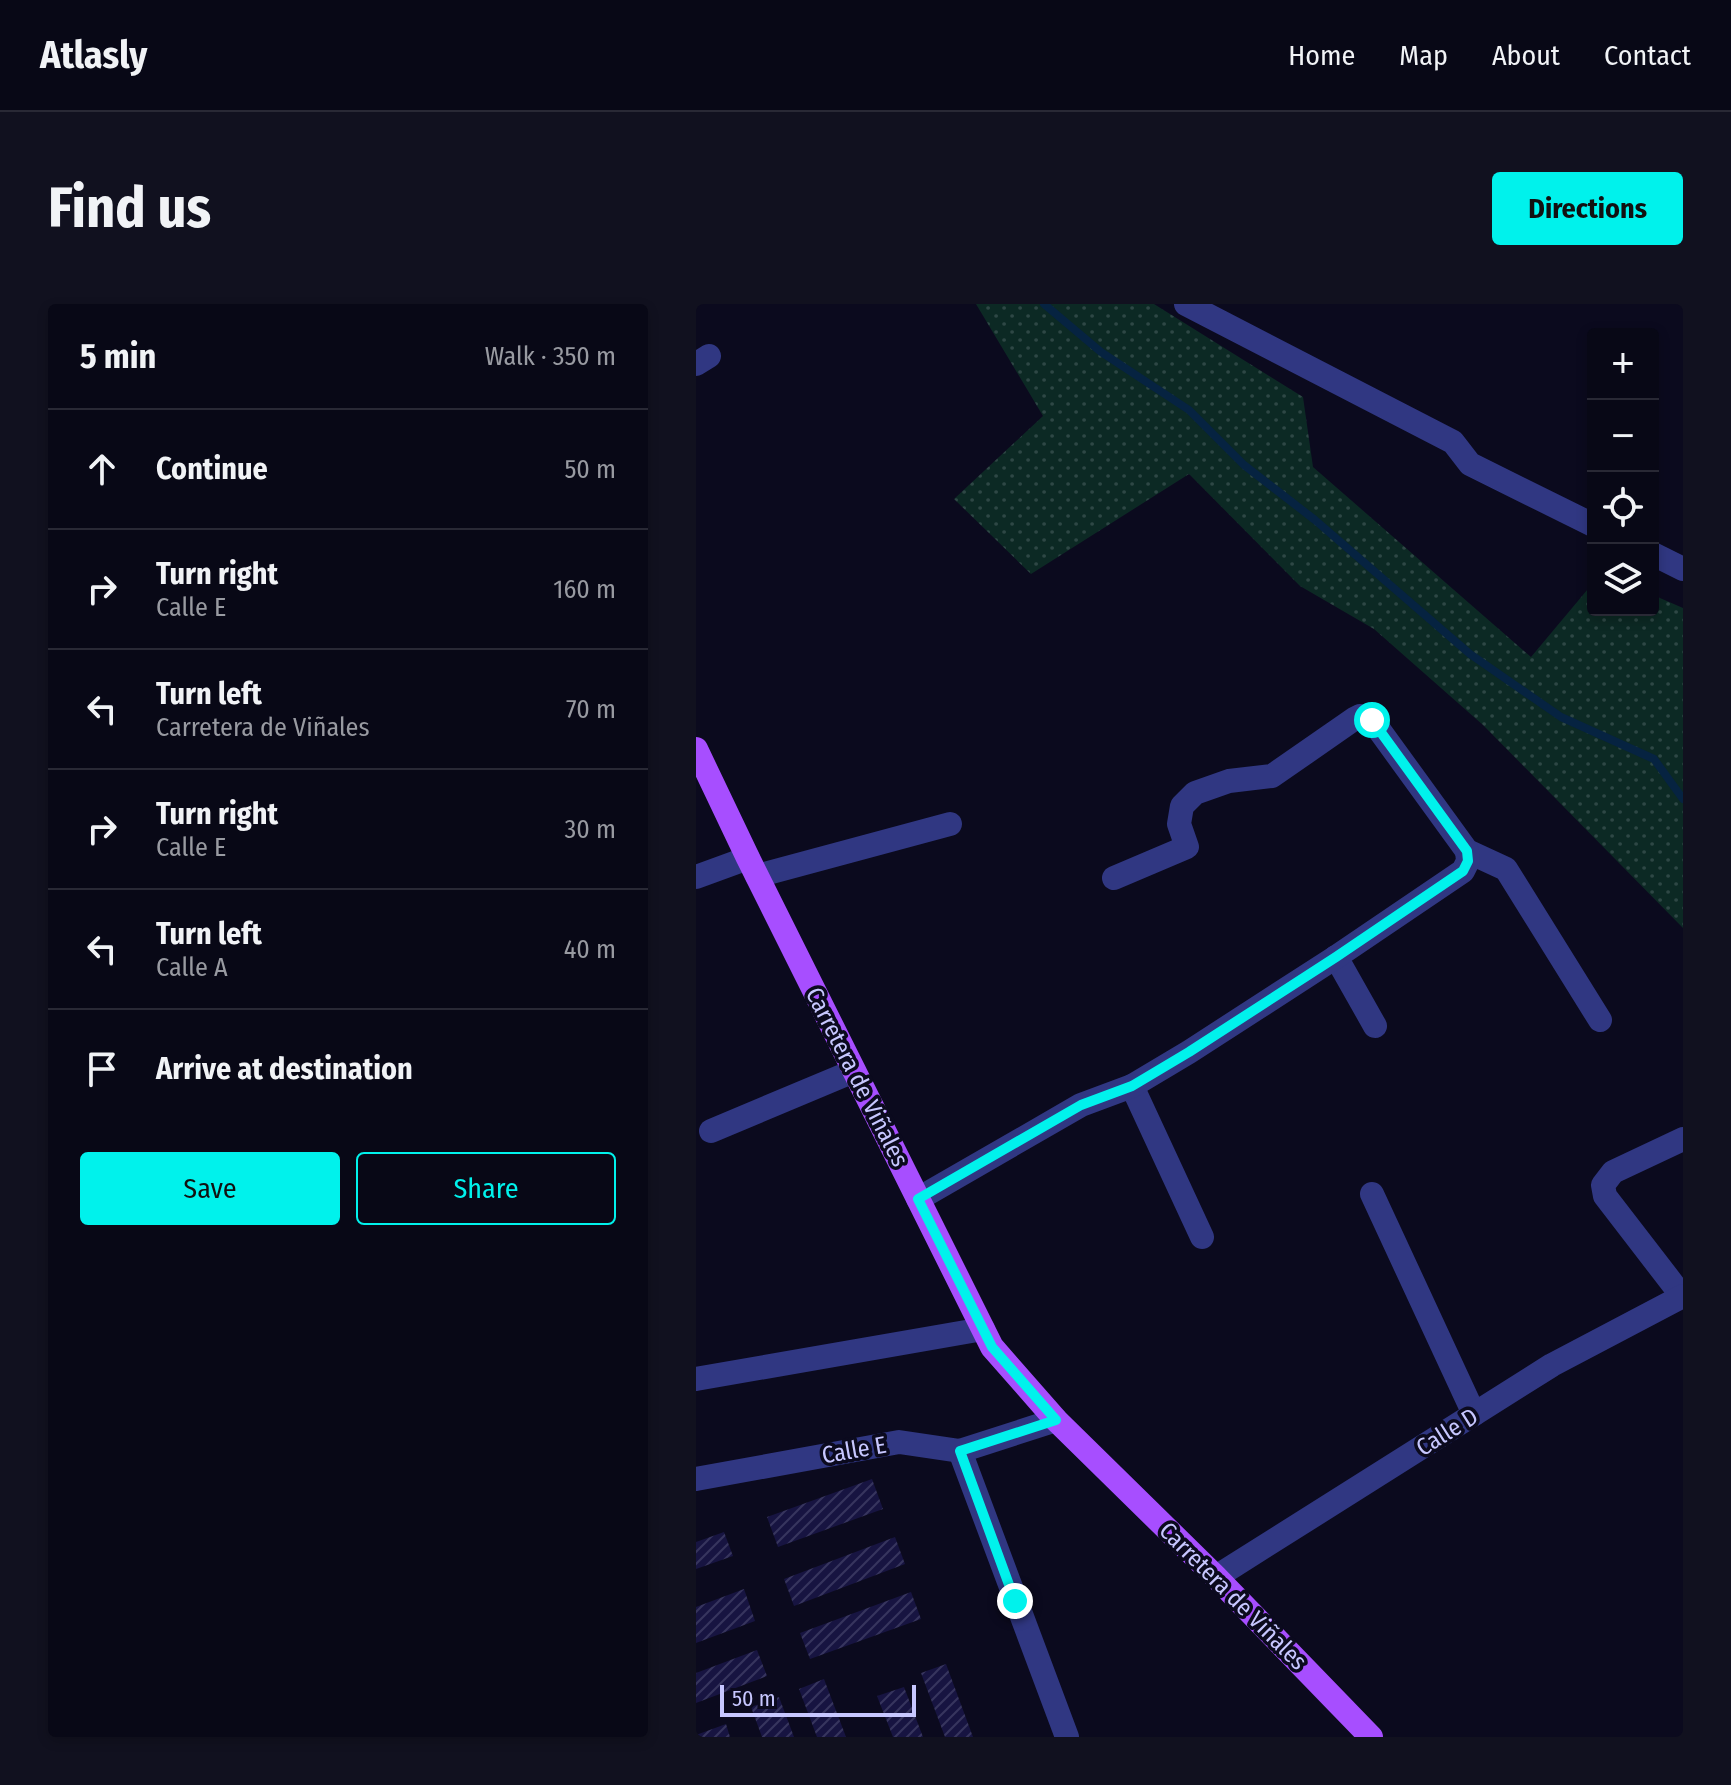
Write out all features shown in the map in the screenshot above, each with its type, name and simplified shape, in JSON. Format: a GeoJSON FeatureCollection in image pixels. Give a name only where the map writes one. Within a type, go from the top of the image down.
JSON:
{"type":"FeatureCollection","features":[{"type":"Feature","properties":{"kind":"main road","name":"Carretera de Viñales"},"geometry":{"type":"LineString","coordinates":[[696,749],[992,1347],[1056,1420],[1216,1577],[1371,1737]]}},
{"type":"Feature","properties":{"kind":"street"},"geometry":{"type":"LineString","coordinates":[[1186,304],[1453,442],[1470,464],[1587,522]]}},
{"type":"Feature","properties":{"kind":"street"},"geometry":{"type":"LineString","coordinates":[[1659,557],[1683,569]]}},
{"type":"Feature","properties":{"kind":"street"},"geometry":{"type":"LineString","coordinates":[[1114,878],[1187,847],[1179,824],[1182,806],[1195,793],[1229,781],[1272,776],[1360,716],[1372,720],[1467,851],[1506,869],[1600,1020]]}},
{"type":"Feature","properties":{"kind":"street"},"geometry":{"type":"LineString","coordinates":[[696,877],[950,824]]}},
{"type":"Feature","properties":{"kind":"street"},"geometry":{"type":"LineString","coordinates":[[918,1199],[1081,1105],[1132,1086],[1189,1052],[1463,871],[1468,861],[1467,851]]}},
{"type":"Feature","properties":{"kind":"street"},"geometry":{"type":"LineString","coordinates":[[1336,957],[1375,1026]]}},
{"type":"Feature","properties":{"kind":"street"},"geometry":{"type":"LineString","coordinates":[[711,1131],[854,1071]]}},
{"type":"Feature","properties":{"kind":"street"},"geometry":{"type":"LineString","coordinates":[[1132,1086],[1202,1237]]}},
{"type":"Feature","properties":{"kind":"street"},"geometry":{"type":"LineString","coordinates":[[1683,1139],[1613,1172],[1603,1185],[1605,1196],[1683,1296]]}},
{"type":"Feature","properties":{"kind":"street"},"geometry":{"type":"LineString","coordinates":[[1372,1194],[1474,1414]]}},
{"type":"Feature","properties":{"kind":"street","name":"Calle D"},"geometry":{"type":"LineString","coordinates":[[1216,1577],[1552,1365],[1683,1296]]}},
{"type":"Feature","properties":{"kind":"street"},"geometry":{"type":"LineString","coordinates":[[696,1379],[983,1329]]}},
{"type":"Feature","properties":{"kind":"street","name":"Calle E"},"geometry":{"type":"LineString","coordinates":[[696,1479],[899,1442],[960,1451],[1056,1420]]}},
{"type":"Feature","properties":{"kind":"street"},"geometry":{"type":"LineString","coordinates":[[960,1451],[1067,1737]]}},
{"type":"Feature","properties":{"kind":"green space"},"geometry":{"type":"Polygon","coordinates":[[[976,304],[1154,304],[1303,397],[1313,467],[1531,657],[1587,590],[1587,616],[1659,616],[1659,598],[1683,608],[1683,928],[1483,725],[1374,629],[1300,586],[1189,474],[1031,574],[954,499],[1043,416],[976,304]]]}},
{"type":"Feature","properties":{"kind":"building"},"geometry":{"type":"Polygon","coordinates":[[[872,1479],[883,1509],[778,1547],[767,1517],[872,1479]]]}},
{"type":"Feature","properties":{"kind":"building"},"geometry":{"type":"Polygon","coordinates":[[[724,1532],[733,1556],[696,1569],[696,1542],[724,1532]]]}},
{"type":"Feature","properties":{"kind":"building"},"geometry":{"type":"Polygon","coordinates":[[[895,1537],[905,1564],[794,1606],[784,1579],[895,1537]]]}},
{"type":"Feature","properties":{"kind":"building"},"geometry":{"type":"Polygon","coordinates":[[[744,1589],[755,1621],[696,1643],[696,1607],[744,1589]]]}},
{"type":"Feature","properties":{"kind":"building"},"geometry":{"type":"Polygon","coordinates":[[[911,1592],[921,1619],[810,1659],[800,1633],[911,1592]]]}},
{"type":"Feature","properties":{"kind":"building"},"geometry":{"type":"Polygon","coordinates":[[[757,1650],[767,1676],[696,1703],[696,1673],[757,1650]]]}},
{"type":"Feature","properties":{"kind":"building"},"geometry":{"type":"Polygon","coordinates":[[[946,1664],[973,1737],[945,1737],[921,1673],[946,1664]]]}},
{"type":"Feature","properties":{"kind":"building"},"geometry":{"type":"Polygon","coordinates":[[[824,1679],[846,1737],[817,1737],[799,1689],[824,1679]]]}},
{"type":"Feature","properties":{"kind":"building"},"geometry":{"type":"Polygon","coordinates":[[[904,1687],[923,1737],[893,1737],[877,1696],[904,1687]]]}},
{"type":"Feature","properties":{"kind":"building"},"geometry":{"type":"Polygon","coordinates":[[[779,1697],[794,1737],[762,1737],[751,1707],[779,1697]]]}},
{"type":"Feature","properties":{"kind":"building"},"geometry":{"type":"Polygon","coordinates":[[[726,1724],[730,1737],[696,1737],[696,1735],[726,1724]]]}},
{"type":"Feature","properties":{"kind":"waterway"},"geometry":{"type":"LineString","coordinates":[[1044,304],[1101,352],[1189,410],[1244,465],[1315,520],[1470,654],[1561,717],[1654,759],[1683,799]]}},
{"type":"Feature","properties":{"kind":"route"},"geometry":{"type":"LineString","coordinates":[[1015,1601],[960,1451],[1056,1420],[992,1347],[918,1199],[1081,1105],[1132,1086],[1189,1052],[1463,871],[1468,861],[1467,851],[1372,720]]}}]}
